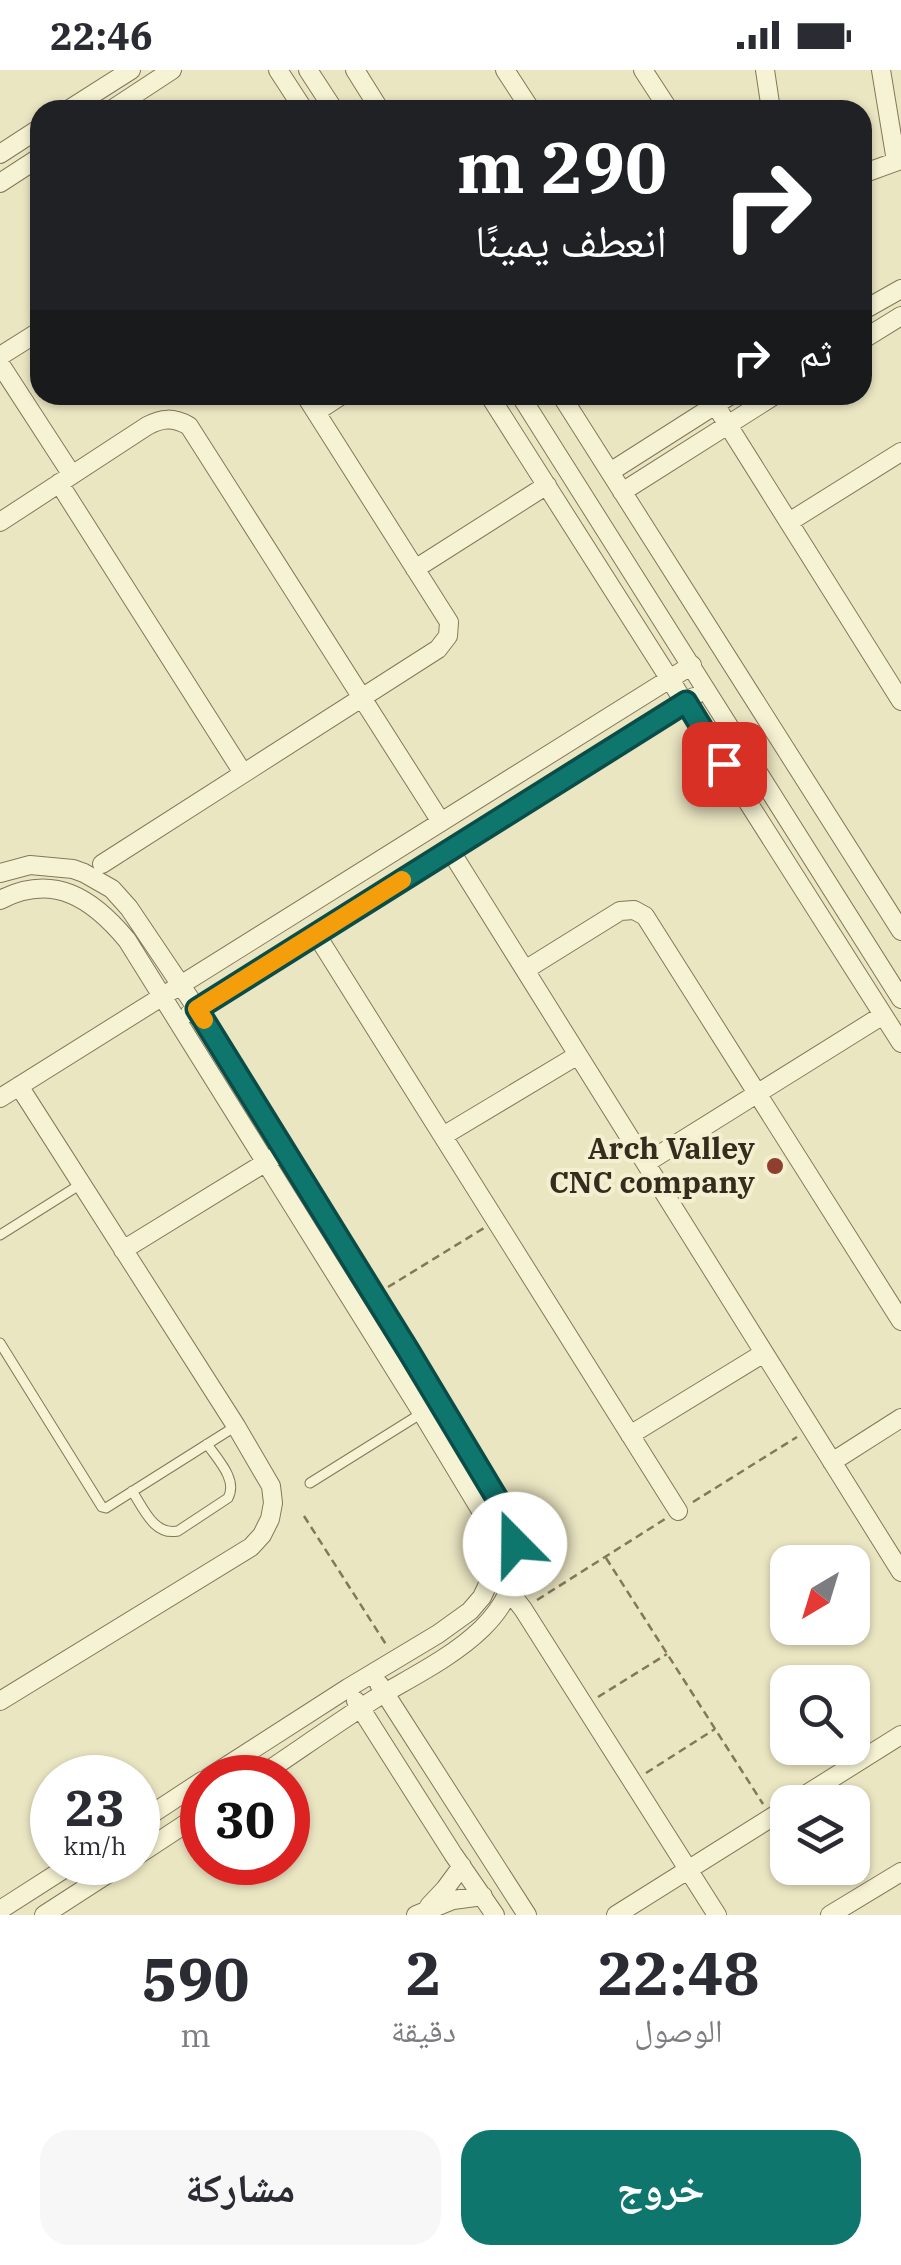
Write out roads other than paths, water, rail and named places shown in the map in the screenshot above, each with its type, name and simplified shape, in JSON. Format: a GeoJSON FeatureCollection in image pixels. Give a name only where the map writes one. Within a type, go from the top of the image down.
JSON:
{"type":"FeatureCollection","features":[{"type":"Feature","properties":{"kind":"street"},"geometry":{"type":"LineString","coordinates":[[84,100],[131,70]]}},
{"type":"Feature","properties":{"kind":"street"},"geometry":{"type":"LineString","coordinates":[[126,100],[172,70]]}},
{"type":"Feature","properties":{"kind":"street"},"geometry":{"type":"LineString","coordinates":[[278,70],[298,100]]}},
{"type":"Feature","properties":{"kind":"street"},"geometry":{"type":"LineString","coordinates":[[308,70],[328,100]]}},
{"type":"Feature","properties":{"kind":"street"},"geometry":{"type":"LineString","coordinates":[[354,70],[374,100]]}},
{"type":"Feature","properties":{"kind":"street"},"geometry":{"type":"LineString","coordinates":[[506,70],[524,100]]}},
{"type":"Feature","properties":{"kind":"street"},"geometry":{"type":"LineString","coordinates":[[643,70],[662,100]]}},
{"type":"Feature","properties":{"kind":"street"},"geometry":{"type":"LineString","coordinates":[[765,70],[770,100]]}},
{"type":"Feature","properties":{"kind":"street"},"geometry":{"type":"LineString","coordinates":[[872,170],[898,160],[881,70]]}},
{"type":"Feature","properties":{"kind":"street"},"geometry":{"type":"LineString","coordinates":[[0,154],[30,134]]}},
{"type":"Feature","properties":{"kind":"street"},"geometry":{"type":"LineString","coordinates":[[3,174],[30,162]]}},
{"type":"Feature","properties":{"kind":"street"},"geometry":{"type":"LineString","coordinates":[[872,305],[901,289]]}},
{"type":"Feature","properties":{"kind":"street"},"geometry":{"type":"LineString","coordinates":[[872,334],[901,316]]}},
{"type":"Feature","properties":{"kind":"street"},"geometry":{"type":"LineString","coordinates":[[0,356],[30,337]]}},
{"type":"Feature","properties":{"kind":"street"},"geometry":{"type":"LineString","coordinates":[[0,364],[65,479],[243,772]]}},
{"type":"Feature","properties":{"kind":"street"},"geometry":{"type":"LineString","coordinates":[[102,864],[438,649],[448,636],[449,622],[311,405]]}},
{"type":"Feature","properties":{"kind":"street"},"geometry":{"type":"LineString","coordinates":[[316,412],[327,405]]}},
{"type":"Feature","properties":{"kind":"street"},"geometry":{"type":"LineString","coordinates":[[496,405],[901,1043]]}},
{"type":"Feature","properties":{"kind":"street"},"geometry":{"type":"LineString","coordinates":[[526,405],[901,999]]}},
{"type":"Feature","properties":{"kind":"street"},"geometry":{"type":"LineString","coordinates":[[567,405],[901,931]]}},
{"type":"Feature","properties":{"kind":"street"},"geometry":{"type":"LineString","coordinates":[[610,472],[708,405]]}},
{"type":"Feature","properties":{"kind":"street"},"geometry":{"type":"LineString","coordinates":[[721,405],[728,425],[901,701]]}},
{"type":"Feature","properties":{"kind":"street"},"geometry":{"type":"LineString","coordinates":[[622,492],[759,405]]}},
{"type":"Feature","properties":{"kind":"street"},"geometry":{"type":"LineString","coordinates":[[0,522],[156,421],[168,418],[188,426],[442,822]]}},
{"type":"Feature","properties":{"kind":"street"},"geometry":{"type":"LineString","coordinates":[[521,444],[542,430]]}},
{"type":"Feature","properties":{"kind":"street"},"geometry":{"type":"LineString","coordinates":[[789,522],[899,459]]}},
{"type":"Feature","properties":{"kind":"street"},"geometry":{"type":"LineString","coordinates":[[416,569],[547,485]]}},
{"type":"Feature","properties":{"kind":"street"},"geometry":{"type":"LineString","coordinates":[[0,1098],[692,664]]}},
{"type":"Feature","properties":{"kind":"street"},"geometry":{"type":"LineString","coordinates":[[177,1021],[706,689]]}},
{"type":"Feature","properties":{"kind":"street"},"geometry":{"type":"LineString","coordinates":[[516,776],[532,798]]}},
{"type":"Feature","properties":{"kind":"street"},"geometry":{"type":"LineString","coordinates":[[450,850],[901,1572]]}},
{"type":"Feature","properties":{"kind":"street"},"geometry":{"type":"LineString","coordinates":[[0,873],[30,865],[84,873],[112,889],[129,908],[197,1009],[408,1350],[508,1521],[515,1544],[514,1570],[497,1612],[448,1656],[291,1755]]}},
{"type":"Feature","properties":{"kind":"street"},"geometry":{"type":"LineString","coordinates":[[802,886],[822,874]]}},
{"type":"Feature","properties":{"kind":"street"},"geometry":{"type":"LineString","coordinates":[[0,900],[50,888],[72,894],[108,918],[127,940],[390,1360],[482,1514],[494,1546],[492,1570],[482,1596],[470,1611],[246,1755]]}},
{"type":"Feature","properties":{"kind":"street"},"geometry":{"type":"LineString","coordinates":[[323,897],[338,920]]}},
{"type":"Feature","properties":{"kind":"street"},"geometry":{"type":"LineString","coordinates":[[525,970],[614,914],[640,912],[901,1321]]}},
{"type":"Feature","properties":{"kind":"street"},"geometry":{"type":"LineString","coordinates":[[316,934],[678,1511]]}},
{"type":"Feature","properties":{"kind":"street"},"geometry":{"type":"LineString","coordinates":[[646,1163],[883,1015]]}},
{"type":"Feature","properties":{"kind":"street"},"geometry":{"type":"LineString","coordinates":[[443,1136],[578,1055]]}},
{"type":"Feature","properties":{"kind":"street"},"geometry":{"type":"LineString","coordinates":[[0,1701],[251,1547],[270,1520],[272,1502],[270,1486],[236,1426],[19,1086]]}},
{"type":"Feature","properties":{"kind":"street"},"geometry":{"type":"LineString","coordinates":[[123,1250],[284,1150]]}},
{"type":"Feature","properties":{"kind":"street"},"geometry":{"type":"LineString","coordinates":[[390,1360],[408,1350]]}},
{"type":"Feature","properties":{"kind":"street"},"geometry":{"type":"LineString","coordinates":[[630,1435],[764,1353]]}},
{"type":"Feature","properties":{"kind":"street"},"geometry":{"type":"LineString","coordinates":[[832,1462],[901,1418]]}},
{"type":"Feature","properties":{"kind":"street"},"geometry":{"type":"LineString","coordinates":[[492,1570],[509,1590],[717,1915]]}},
{"type":"Feature","properties":{"kind":"street"},"geometry":{"type":"LineString","coordinates":[[372,1674],[526,1915]]}},
{"type":"Feature","properties":{"kind":"street"},"geometry":{"type":"LineString","coordinates":[[348,1688],[495,1915]]}},
{"type":"Feature","properties":{"kind":"street"},"geometry":{"type":"LineString","coordinates":[[821,1785],[901,1735]]}},
{"type":"Feature","properties":{"kind":"street"},"geometry":{"type":"LineString","coordinates":[[160,1809],[180,1797]]}},
{"type":"Feature","properties":{"kind":"street"},"geometry":{"type":"LineString","coordinates":[[160,1841],[179,1828],[165,1806]]}},
{"type":"Feature","properties":{"kind":"street"},"geometry":{"type":"LineString","coordinates":[[616,1915],[770,1818]]}},
{"type":"Feature","properties":{"kind":"street"},"geometry":{"type":"LineString","coordinates":[[420,1912],[445,1889],[457,1860],[477,1839]]}},
{"type":"Feature","properties":{"kind":"street"},"geometry":{"type":"LineString","coordinates":[[830,1915],[901,1872]]}},
{"type":"Feature","properties":{"kind":"street"},"geometry":{"type":"LineString","coordinates":[[0,1910],[39,1885]]}},
{"type":"Feature","properties":{"kind":"street"},"geometry":{"type":"LineString","coordinates":[[44,1915],[90,1885]]}},
{"type":"Feature","properties":{"kind":"street"},"geometry":{"type":"LineString","coordinates":[[420,1912],[453,1900],[483,1896]]}},
{"type":"Feature","properties":{"kind":"street"},"geometry":{"type":"LineString","coordinates":[[18,1898],[28,1915]]}},
{"type":"Feature","properties":{"kind":"lane"},"geometry":{"type":"LineString","coordinates":[[0,1234],[81,1184]]}},
{"type":"Feature","properties":{"kind":"lane"},"geometry":{"type":"LineString","coordinates":[[0,1344],[101,1506],[106,1508],[236,1426]]}},
{"type":"Feature","properties":{"kind":"lane"},"geometry":{"type":"LineString","coordinates":[[310,1483],[422,1414]]}},
{"type":"Feature","properties":{"kind":"lane"},"geometry":{"type":"LineString","coordinates":[[132,1492],[157,1528],[178,1531],[232,1493],[230,1480],[207,1444]]}},
{"type":"Feature","properties":{"kind":"place","name":"Arch Valley CNC company"},"geometry":{"type":"Point","coordinates":[775,1166]}}]}
